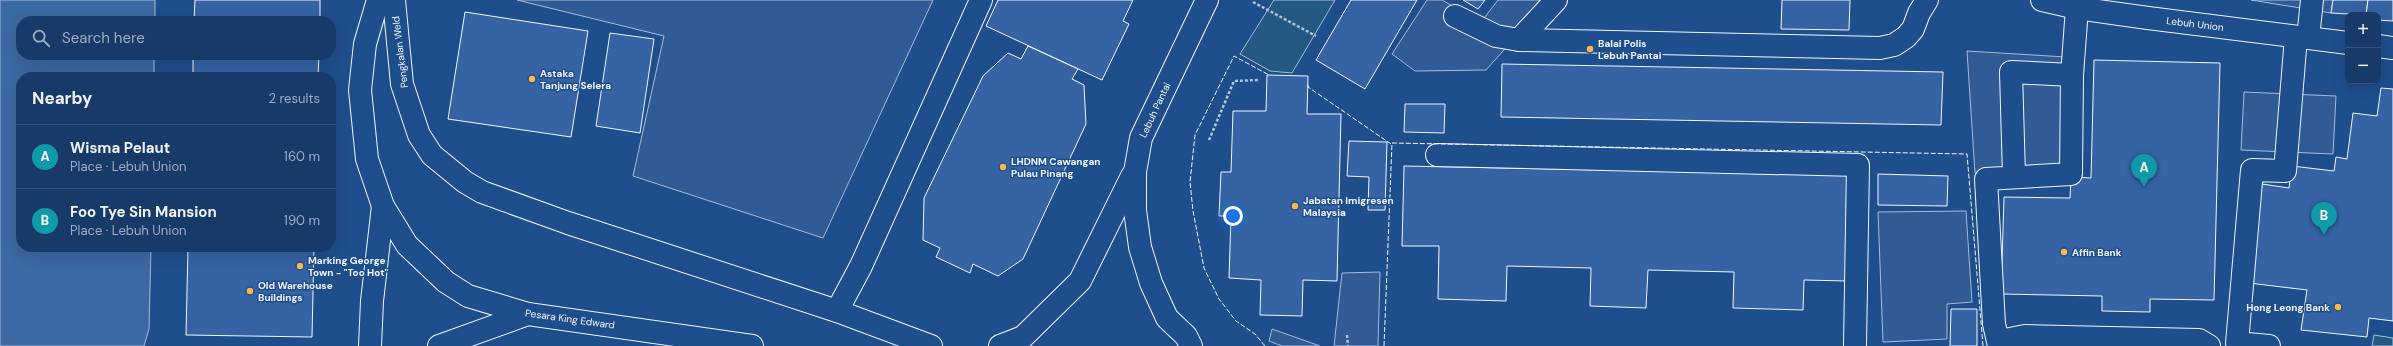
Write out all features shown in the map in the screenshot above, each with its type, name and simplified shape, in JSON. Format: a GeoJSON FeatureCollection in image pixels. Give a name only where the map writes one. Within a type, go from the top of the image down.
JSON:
{"type":"FeatureCollection","features":[{"type":"Feature","properties":{"kind":"main road","name":"Pesara King Edward"},"geometry":{"type":"LineString","coordinates":[[378,0],[365,44],[360,90],[367,159],[373,183],[383,206],[407,244],[446,282],[468,296],[528,314],[752,346]]}},
{"type":"Feature","properties":{"kind":"main road","name":"Pengkalan Weld"},"geometry":{"type":"LineString","coordinates":[[394,0],[402,84],[418,135],[432,156],[482,192],[568,223],[837,311]]}},
{"type":"Feature","properties":{"kind":"main road"},"geometry":{"type":"LineString","coordinates":[[931,346],[837,311],[860,266],[981,0]]}},
{"type":"Feature","properties":{"kind":"main road","name":"Lebuh Pantai"},"geometry":{"type":"LineString","coordinates":[[1192,343],[1167,318],[1151,283],[1140,247],[1135,210],[1135,172],[1141,138],[1207,0]]}},
{"type":"Feature","properties":{"kind":"main road"},"geometry":{"type":"LineString","coordinates":[[1519,40],[1556,0]]}},
{"type":"Feature","properties":{"kind":"main road"},"geometry":{"type":"LineString","coordinates":[[1455,16],[1496,36],[1519,40],[1880,48],[1894,45],[1906,38],[1913,30],[1919,13],[1927,0]]}},
{"type":"Feature","properties":{"kind":"main road","name":"Lebuh Union"},"geometry":{"type":"LineString","coordinates":[[2042,0],[2077,8],[2149,9],[2302,38],[2345,43]]}},
{"type":"Feature","properties":{"kind":"main road"},"geometry":{"type":"LineString","coordinates":[[2269,346],[2237,343],[2252,170],[2286,171],[2302,38],[2312,0]]}},
{"type":"Feature","properties":{"kind":"main road"},"geometry":{"type":"LineString","coordinates":[[1999,346],[1994,324],[1986,179],[2014,176],[2071,174],[2072,75],[2077,8]]}},
{"type":"Feature","properties":{"kind":"main road"},"geometry":{"type":"LineString","coordinates":[[2381,46],[2393,48]]}},
{"type":"Feature","properties":{"kind":"main road"},"geometry":{"type":"LineString","coordinates":[[2014,176],[2011,72],[2072,75]]}},
{"type":"Feature","properties":{"kind":"main road"},"geometry":{"type":"LineString","coordinates":[[1437,155],[1858,165],[1855,346]]}},
{"type":"Feature","properties":{"kind":"main road"},"geometry":{"type":"LineString","coordinates":[[1000,346],[1023,337],[1080,281],[1135,172]]}},
{"type":"Feature","properties":{"kind":"main road"},"geometry":{"type":"LineString","coordinates":[[370,346],[372,302],[383,206]]}},
{"type":"Feature","properties":{"kind":"main road"},"geometry":{"type":"LineString","coordinates":[[439,346],[528,314]]}},
{"type":"Feature","properties":{"kind":"main road"},"geometry":{"type":"LineString","coordinates":[[1999,346],[2005,340],[2025,336],[2199,340],[2209,346]]}},
{"type":"Feature","properties":{"kind":"path"},"geometry":{"type":"LineString","coordinates":[[1252,2],[1316,36]]}},
{"type":"Feature","properties":{"kind":"path"},"geometry":{"type":"LineString","coordinates":[[1210,140],[1234,81],[1258,80]]}},
{"type":"Feature","properties":{"kind":"path"},"geometry":{"type":"LineString","coordinates":[[1347,335],[1348,346]]}},
{"type":"Feature","properties":{"kind":"shaded area"},"geometry":{"type":"Polygon","coordinates":[[[0,0],[155,0],[155,16],[16,16],[16,60],[154,60],[154,72],[16,72],[16,252],[151,252],[149,329],[144,346],[0,346],[0,0]]]}},
{"type":"Feature","properties":{"kind":"shaded area"},"geometry":{"type":"Polygon","coordinates":[[[517,0],[933,0],[823,238],[633,176],[664,36],[517,0]]]}},
{"type":"Feature","properties":{"kind":"shaded area"},"geometry":{"type":"Polygon","coordinates":[[[1274,0],[1335,0],[1292,73],[1270,71],[1240,54],[1274,0]]]}},
{"type":"Feature","properties":{"kind":"shaded area"},"geometry":{"type":"Polygon","coordinates":[[[1427,0],[1442,0],[1481,22],[1498,0],[1549,0],[1486,70],[1415,71],[1392,54],[1427,0]]]}},
{"type":"Feature","properties":{"kind":"shaded area"},"geometry":{"type":"Polygon","coordinates":[[[2251,0],[2333,0],[2331,13],[2251,0]]]}},
{"type":"Feature","properties":{"kind":"shaded area"},"geometry":{"type":"Polygon","coordinates":[[[1967,51],[2066,57],[2067,167],[1975,173],[1967,51]]]}},
{"type":"Feature","properties":{"kind":"shaded area"},"geometry":{"type":"Polygon","coordinates":[[[2244,92],[2336,96],[2333,154],[2241,150],[2244,92]]]}},
{"type":"Feature","properties":{"kind":"shaded area"},"geometry":{"type":"Polygon","coordinates":[[[1966,211],[1972,302],[1947,304],[1947,339],[1883,342],[1878,212],[1966,211]]]}},
{"type":"Feature","properties":{"kind":"shaded area"},"geometry":{"type":"Polygon","coordinates":[[[1380,272],[1378,346],[1334,346],[1342,273],[1380,272]]]}},
{"type":"Feature","properties":{"kind":"shaded area"},"geometry":{"type":"Polygon","coordinates":[[[1272,329],[1320,346],[1282,346],[1269,341],[1272,329]]]}},
{"type":"Feature","properties":{"kind":"shaded area"},"geometry":{"type":"Polygon","coordinates":[[[2374,335],[2393,338],[2393,346],[2372,346],[2374,335]]]}},
{"type":"Feature","properties":{"kind":"building"},"geometry":{"type":"Polygon","coordinates":[[[195,0],[320,0],[320,16],[194,16],[195,0]]]}},
{"type":"Feature","properties":{"kind":"building"},"geometry":{"type":"Polygon","coordinates":[[[998,0],[1133,0],[1123,21],[1129,24],[1102,80],[986,26],[998,0]]]}},
{"type":"Feature","properties":{"kind":"building"},"geometry":{"type":"Polygon","coordinates":[[[1351,0],[1417,0],[1365,89],[1316,60],[1351,0]]]}},
{"type":"Feature","properties":{"kind":"building"},"geometry":{"type":"Polygon","coordinates":[[[1463,0],[1485,0],[1478,9],[1463,0]]]}},
{"type":"Feature","properties":{"kind":"building"},"geometry":{"type":"Polygon","coordinates":[[[1782,0],[1850,0],[1849,30],[1781,29],[1782,0]]]}},
{"type":"Feature","properties":{"kind":"building"},"geometry":{"type":"Polygon","coordinates":[[[2333,0],[2368,0],[2366,12],[2331,13],[2333,0]]]}},
{"type":"Feature","properties":{"kind":"building"},"geometry":{"type":"Polygon","coordinates":[[[2368,0],[2393,0],[2393,21],[2381,20],[2381,12],[2366,12],[2368,0]]]}},
{"type":"Feature","properties":{"kind":"building"},"geometry":{"type":"Polygon","coordinates":[[[465,12],[588,31],[571,137],[448,119],[465,12]]]}},
{"type":"Feature","properties":{"kind":"building"},"geometry":{"type":"Polygon","coordinates":[[[610,33],[654,39],[640,133],[596,126],[610,33]]]}},
{"type":"Feature","properties":{"kind":"building"},"geometry":{"type":"Polygon","coordinates":[[[1028,46],[1078,69],[1072,79],[1084,85],[1086,124],[1023,259],[998,276],[973,264],[970,273],[936,257],[940,248],[923,240],[924,198],[983,76],[1008,53],[1021,59],[1028,46]]]}},
{"type":"Feature","properties":{"kind":"building"},"geometry":{"type":"Polygon","coordinates":[[[193,60],[319,60],[318,72],[193,72],[193,60]]]}},
{"type":"Feature","properties":{"kind":"building"},"geometry":{"type":"Polygon","coordinates":[[[2094,60],[2220,63],[2214,300],[2150,299],[2150,312],[2102,311],[2102,296],[2001,294],[2004,197],[2070,198],[2071,177],[2091,178],[2094,60]]]}},
{"type":"Feature","properties":{"kind":"building"},"geometry":{"type":"Polygon","coordinates":[[[1502,64],[1943,72],[1941,125],[1501,117],[1502,64]]]}},
{"type":"Feature","properties":{"kind":"building"},"geometry":{"type":"Polygon","coordinates":[[[1267,75],[1308,76],[1307,114],[1341,114],[1337,281],[1303,280],[1302,316],[1260,315],[1261,280],[1229,278],[1231,216],[1219,216],[1221,172],[1231,172],[1233,111],[1266,111],[1267,75]]]}},
{"type":"Feature","properties":{"kind":"building"},"geometry":{"type":"Polygon","coordinates":[[[2381,88],[2393,89],[2393,321],[2369,318],[2367,337],[2301,330],[2307,290],[2249,283],[2262,184],[2289,188],[2292,166],[2334,171],[2336,157],[2347,159],[2353,113],[2377,116],[2381,88]]]}},
{"type":"Feature","properties":{"kind":"building"},"geometry":{"type":"Polygon","coordinates":[[[1405,104],[1445,104],[1444,133],[1404,132],[1405,104]]]}},
{"type":"Feature","properties":{"kind":"building"},"geometry":{"type":"Polygon","coordinates":[[[1349,141],[1387,142],[1385,210],[1368,210],[1369,177],[1347,176],[1349,141]]]}},
{"type":"Feature","properties":{"kind":"building"},"geometry":{"type":"Polygon","coordinates":[[[1404,166],[1849,175],[1847,281],[1804,280],[1803,310],[1733,308],[1734,272],[1648,270],[1646,308],[1590,306],[1591,268],[1507,266],[1506,301],[1438,299],[1439,246],[1402,246],[1404,166]]]}},
{"type":"Feature","properties":{"kind":"building"},"geometry":{"type":"Polygon","coordinates":[[[1878,174],[1948,176],[1947,206],[1878,205],[1878,174]]]}},
{"type":"Feature","properties":{"kind":"building","name":"Old Warehouse Buildings"},"geometry":{"type":"Polygon","coordinates":[[[188,252],[314,252],[312,337],[186,335],[188,252]]]}},
{"type":"Feature","properties":{"kind":"building"},"geometry":{"type":"Polygon","coordinates":[[[1951,309],[1977,309],[1977,346],[1950,346],[1951,309]]]}},
{"type":"Feature","properties":{"kind":"fence"},"geometry":{"type":"LineString","coordinates":[[1265,346],[1255,334],[1236,321],[1219,299],[1204,268],[1193,211],[1190,182],[1195,135],[1234,56],[1269,75]]}},
{"type":"Feature","properties":{"kind":"fence"},"geometry":{"type":"LineString","coordinates":[[1308,85],[1308,87],[1391,144]]}},
{"type":"Feature","properties":{"kind":"fence"},"geometry":{"type":"LineString","coordinates":[[1384,346],[1392,143],[1967,154],[1983,346]]}},
{"type":"Feature","properties":{"kind":"place","name":"Balai Polis Lebuh Pantai"},"geometry":{"type":"Point","coordinates":[1590,49]}},
{"type":"Feature","properties":{"kind":"place","name":"Astaka Tanjung Selera"},"geometry":{"type":"Point","coordinates":[532,79]}},
{"type":"Feature","properties":{"kind":"place","name":"LHDNM Cawangan Pulau Pinang"},"geometry":{"type":"Point","coordinates":[1003,167]}},
{"type":"Feature","properties":{"kind":"place","name":"Wisma Pelaut"},"geometry":{"type":"Point","coordinates":[2144,187]}},
{"type":"Feature","properties":{"kind":"place","name":"Jabatan Imigresen Malaysia"},"geometry":{"type":"Point","coordinates":[1295,206]}},
{"type":"Feature","properties":{"kind":"place","name":"Foo Tye Sin Mansion"},"geometry":{"type":"Point","coordinates":[2324,235]}},
{"type":"Feature","properties":{"kind":"place","name":"Affin Bank"},"geometry":{"type":"Point","coordinates":[2064,252]}},
{"type":"Feature","properties":{"kind":"place","name":"Marking George Town - \"Too Hot\""},"geometry":{"type":"Point","coordinates":[300,266]}},
{"type":"Feature","properties":{"kind":"place","name":"Old Warehouse Buildings"},"geometry":{"type":"Point","coordinates":[250,291]}},
{"type":"Feature","properties":{"kind":"place","name":"Hong Leong Bank"},"geometry":{"type":"Point","coordinates":[2338,307]}}]}
